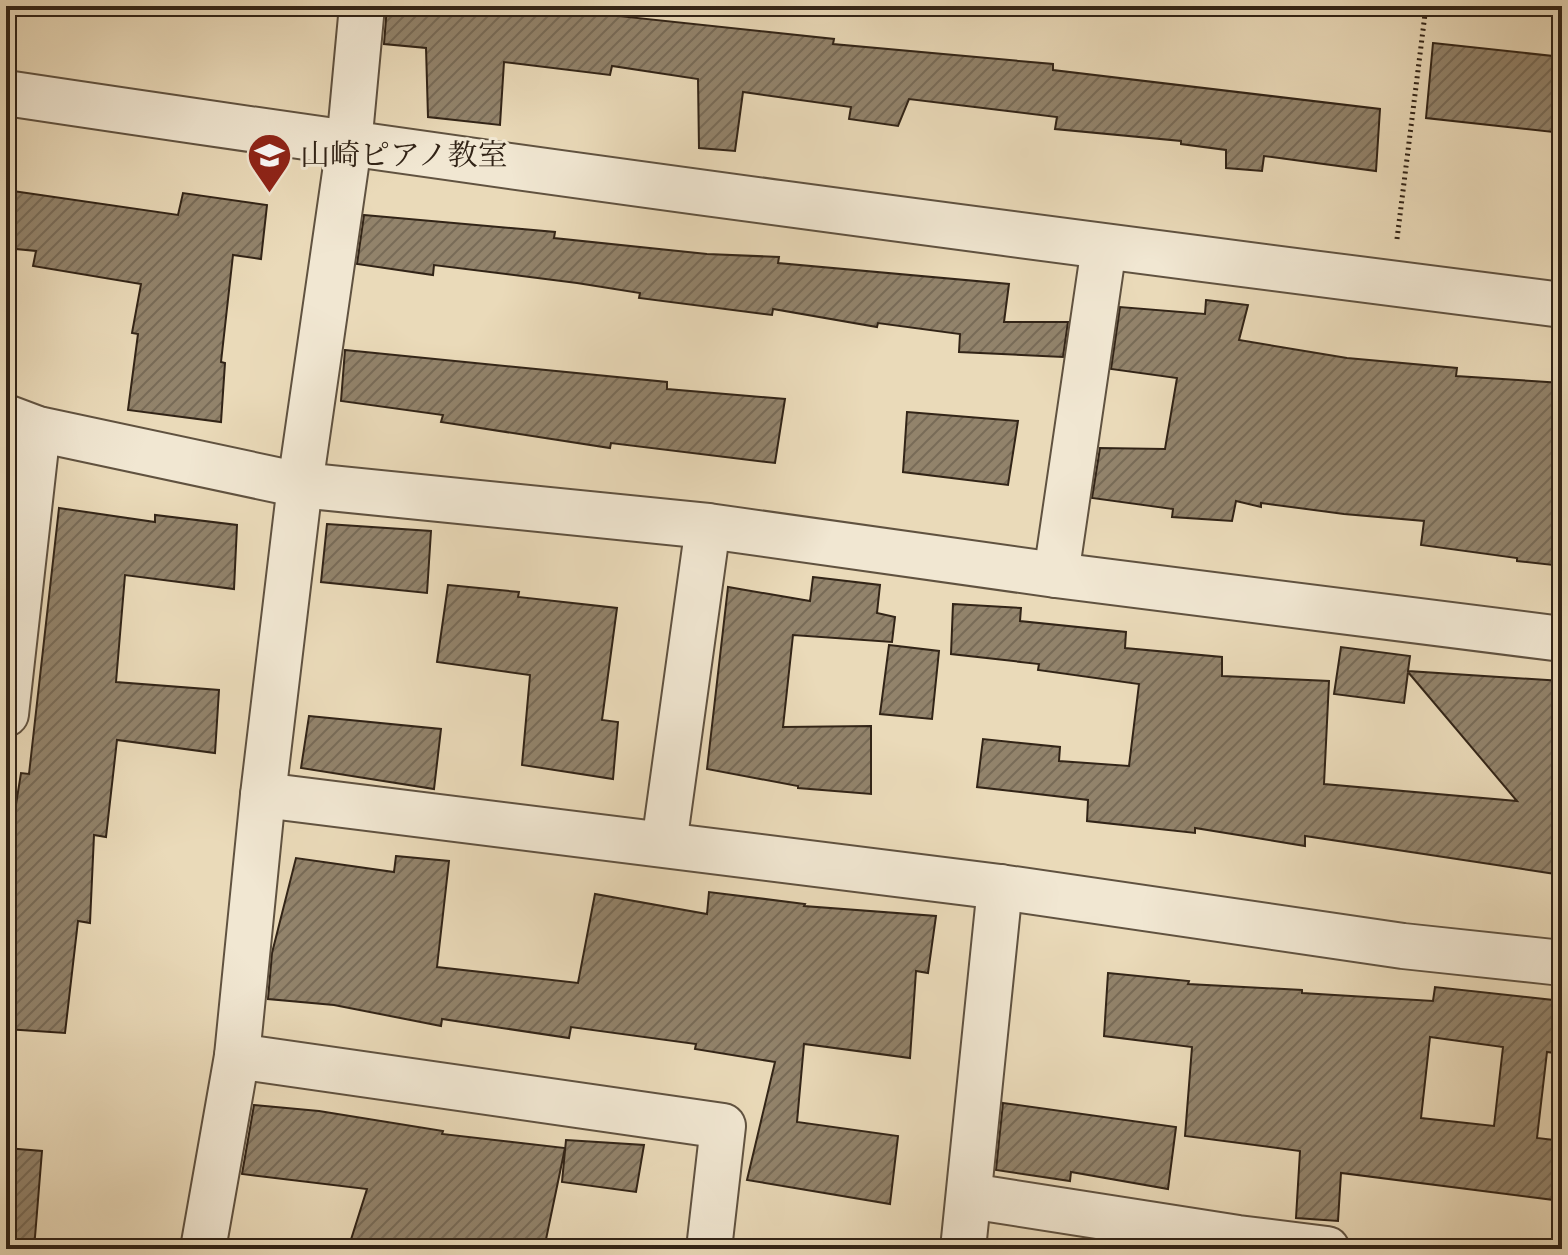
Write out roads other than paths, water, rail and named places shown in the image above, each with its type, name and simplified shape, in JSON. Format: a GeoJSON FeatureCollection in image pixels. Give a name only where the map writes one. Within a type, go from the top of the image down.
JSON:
{"type":"FeatureCollection","features":[{"type":"Feature","properties":{"kind":"street"},"geometry":{"type":"LineString","coordinates":[[203,1249],[237,1056],[263,795],[300,485],[349,145],[362,6]]}},
{"type":"Feature","properties":{"kind":"street"},"geometry":{"type":"LineString","coordinates":[[6,93],[349,145],[1562,305]]}},
{"type":"Feature","properties":{"kind":"street"},"geometry":{"type":"LineString","coordinates":[[1056,575],[1104,247]]}},
{"type":"Feature","properties":{"kind":"street"},"geometry":{"type":"LineString","coordinates":[[7,692],[22,423],[300,485],[708,526],[1056,575],[1562,639]]}},
{"type":"Feature","properties":{"kind":"street"},"geometry":{"type":"LineString","coordinates":[[664,844],[708,526]]}},
{"type":"Feature","properties":{"kind":"street"},"geometry":{"type":"LineString","coordinates":[[263,795],[1000,887],[1403,946],[1562,963]]}},
{"type":"Feature","properties":{"kind":"street"},"geometry":{"type":"LineString","coordinates":[[963,1249],[1000,887]]}},
{"type":"Feature","properties":{"kind":"street"},"geometry":{"type":"LineString","coordinates":[[237,1056],[723,1126],[709,1249]]}},
{"type":"Feature","properties":{"kind":"street"},"geometry":{"type":"LineString","coordinates":[[970,1196],[1237,1244],[1327,1249]]}},
{"type":"Feature","properties":{"kind":"place","name":"山崎ピアノ教室"},"geometry":{"type":"Point","coordinates":[269,194]}}]}
